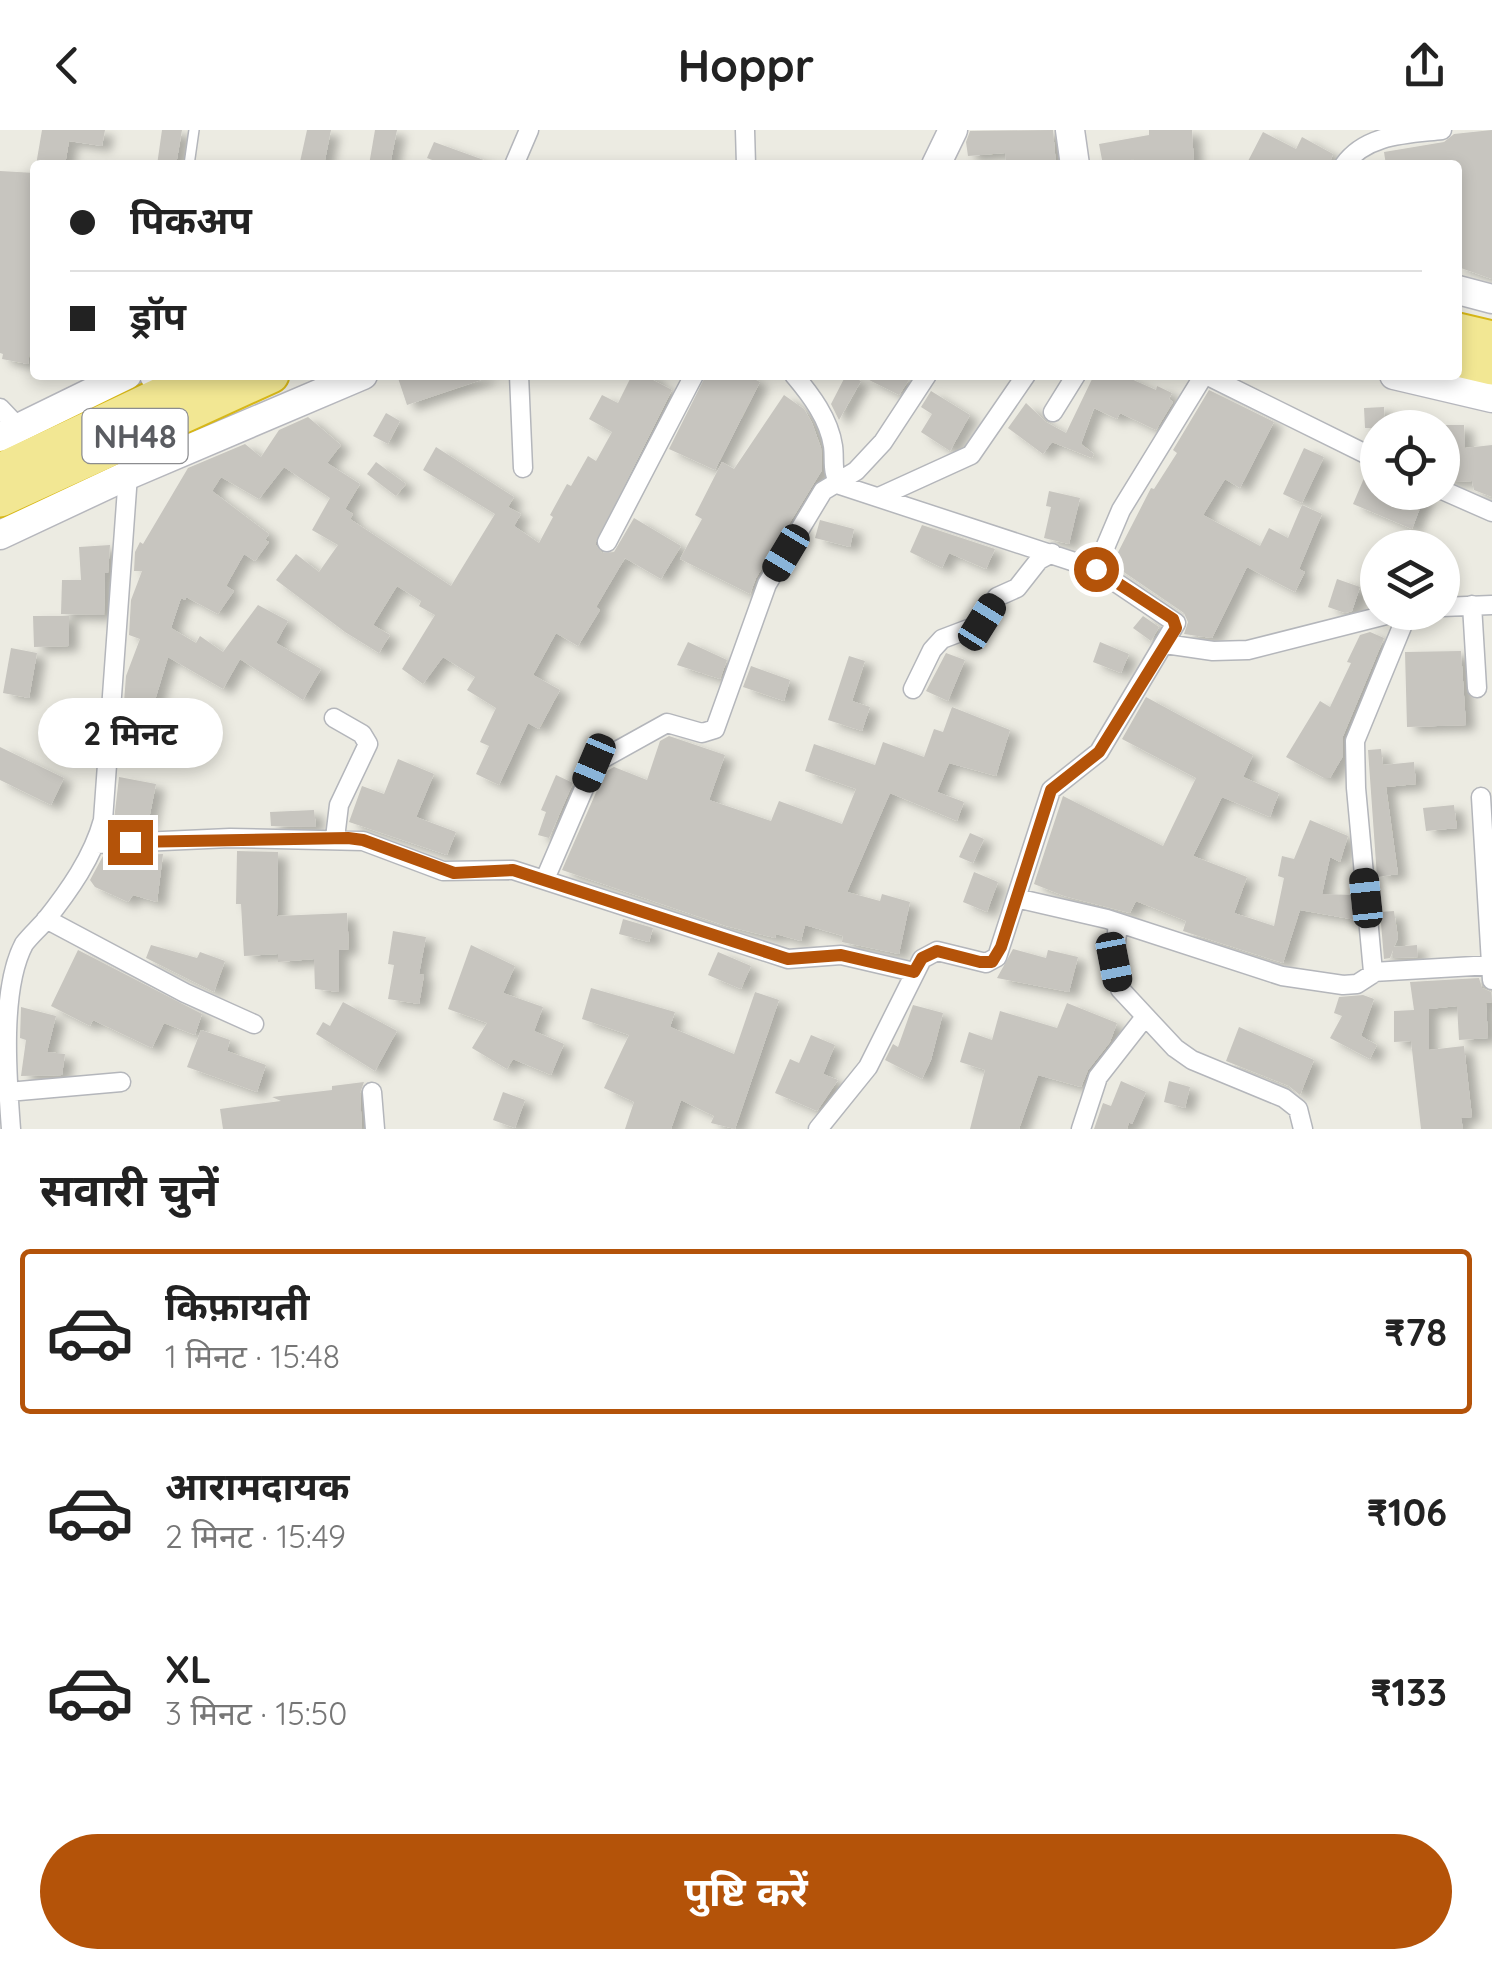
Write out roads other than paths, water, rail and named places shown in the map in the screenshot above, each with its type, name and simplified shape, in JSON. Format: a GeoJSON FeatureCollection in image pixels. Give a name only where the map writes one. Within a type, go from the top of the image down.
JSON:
{"type":"FeatureCollection","features":[{"type":"Feature","properties":{"kind":"highway"},"geometry":{"type":"LineString","coordinates":[[1462,333],[1492,339]]}},
{"type":"Feature","properties":{"kind":"highway"},"geometry":{"type":"LineString","coordinates":[[1462,360],[1492,367]]}},
{"type":"Feature","properties":{"kind":"highway","name":"NH48"},"geometry":{"type":"LineString","coordinates":[[0,471],[193,380]]}},
{"type":"Feature","properties":{"kind":"highway","name":"NH48"},"geometry":{"type":"LineString","coordinates":[[0,499],[260,380]]}},
{"type":"Feature","properties":{"kind":"street"},"geometry":{"type":"LineString","coordinates":[[516,160],[528,130]]}},
{"type":"Feature","properties":{"kind":"street"},"geometry":{"type":"LineString","coordinates":[[746,130],[746,160]]}},
{"type":"Feature","properties":{"kind":"street"},"geometry":{"type":"LineString","coordinates":[[938,160],[953,130]]}},
{"type":"Feature","properties":{"kind":"street"},"geometry":{"type":"LineString","coordinates":[[1070,130],[1075,160]]}},
{"type":"Feature","properties":{"kind":"street"},"geometry":{"type":"LineString","coordinates":[[1347,160],[1369,143],[1442,130]]}},
{"type":"Feature","properties":{"kind":"street"},"geometry":{"type":"LineString","coordinates":[[1462,291],[1492,299]]}},
{"type":"Feature","properties":{"kind":"street"},"geometry":{"type":"LineString","coordinates":[[6,425],[134,380]]}},
{"type":"Feature","properties":{"kind":"street"},"geometry":{"type":"LineString","coordinates":[[0,535],[128,475],[180,445],[350,380]]}},
{"type":"Feature","properties":{"kind":"street"},"geometry":{"type":"LineString","coordinates":[[519,380],[524,468]]}},
{"type":"Feature","properties":{"kind":"street"},"geometry":{"type":"LineString","coordinates":[[607,542],[691,380]]}},
{"type":"Feature","properties":{"kind":"street"},"geometry":{"type":"LineString","coordinates":[[798,380],[812,397],[829,431],[836,480],[844,487],[1096,569],[1173,619],[1176,628],[1099,752],[1051,790],[1001,947],[992,962],[937,951],[922,958],[868,1068],[818,1129]]}},
{"type":"Feature","properties":{"kind":"street"},"geometry":{"type":"LineString","coordinates":[[545,879],[598,760],[667,724],[702,733],[715,729],[764,590],[823,491],[856,470],[889,436],[923,380]]}},
{"type":"Feature","properties":{"kind":"street"},"geometry":{"type":"LineString","coordinates":[[880,496],[971,455],[1023,380]]}},
{"type":"Feature","properties":{"kind":"street"},"geometry":{"type":"LineString","coordinates":[[1053,412],[1073,380]]}},
{"type":"Feature","properties":{"kind":"street"},"geometry":{"type":"LineString","coordinates":[[1096,569],[1121,510],[1202,380]]}},
{"type":"Feature","properties":{"kind":"street"},"geometry":{"type":"LineString","coordinates":[[1215,380],[1360,451]]}},
{"type":"Feature","properties":{"kind":"street"},"geometry":{"type":"LineString","coordinates":[[1415,380],[1492,398]]}},
{"type":"Feature","properties":{"kind":"street"},"geometry":{"type":"LineString","coordinates":[[11,1129],[5,1083],[7,964],[46,920],[96,844],[103,820],[128,475]]}},
{"type":"Feature","properties":{"kind":"street"},"geometry":{"type":"LineString","coordinates":[[1460,498],[1492,512]]}},
{"type":"Feature","properties":{"kind":"street"},"geometry":{"type":"LineString","coordinates":[[913,689],[942,638],[979,624],[998,597],[1017,588],[1039,560],[1052,554]]}},
{"type":"Feature","properties":{"kind":"street"},"geometry":{"type":"LineString","coordinates":[[1472,605],[1476,688]]}},
{"type":"Feature","properties":{"kind":"street"},"geometry":{"type":"LineString","coordinates":[[1460,606],[1492,606]]}},
{"type":"Feature","properties":{"kind":"street"},"geometry":{"type":"LineString","coordinates":[[1164,644],[1248,650],[1360,622]]}},
{"type":"Feature","properties":{"kind":"street"},"geometry":{"type":"LineString","coordinates":[[1374,973],[1355,741],[1401,630]]}},
{"type":"Feature","properties":{"kind":"street"},"geometry":{"type":"LineString","coordinates":[[334,718],[362,734],[368,744],[339,804],[335,838]]}},
{"type":"Feature","properties":{"kind":"street"},"geometry":{"type":"LineString","coordinates":[[1481,796],[1492,980]]}},
{"type":"Feature","properties":{"kind":"street"},"geometry":{"type":"LineString","coordinates":[[96,844],[363,840],[454,873],[513,870],[788,959],[841,955],[914,972]]}},
{"type":"Feature","properties":{"kind":"street"},"geometry":{"type":"LineString","coordinates":[[1016,898],[1118,923],[1282,976],[1343,985],[1357,984],[1374,973],[1491,965]]}},
{"type":"Feature","properties":{"kind":"street"},"geometry":{"type":"LineString","coordinates":[[46,920],[184,993],[254,1024]]}},
{"type":"Feature","properties":{"kind":"street"},"geometry":{"type":"LineString","coordinates":[[1118,923],[1114,962],[1120,989],[1175,1048],[1192,1060],[1284,1098],[1298,1108],[1302,1129]]}},
{"type":"Feature","properties":{"kind":"street"},"geometry":{"type":"LineString","coordinates":[[1082,1129],[1098,1077],[1146,1017]]}},
{"type":"Feature","properties":{"kind":"street"},"geometry":{"type":"LineString","coordinates":[[5,1083],[121,1082]]}},
{"type":"Feature","properties":{"kind":"street"},"geometry":{"type":"LineString","coordinates":[[372,1092],[375,1129]]}},
{"type":"Feature","properties":{"kind":"lane"},"geometry":{"type":"LineString","coordinates":[[190,160],[194,130]]}}]}
